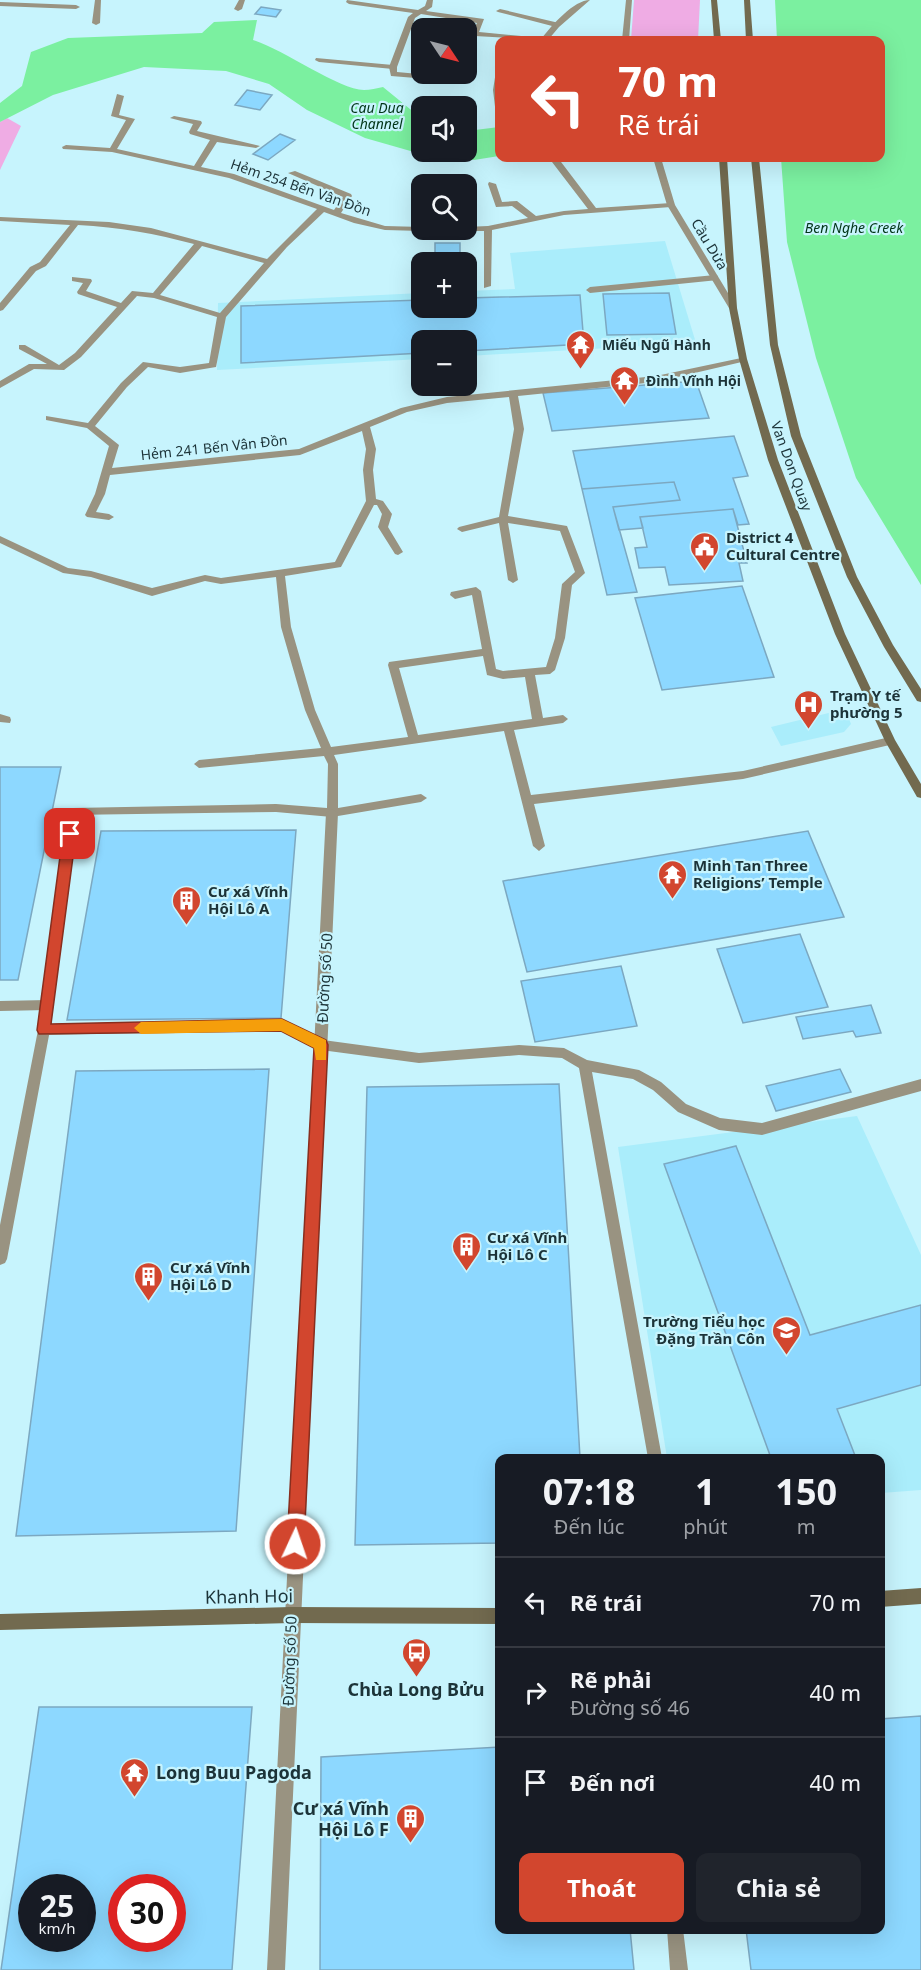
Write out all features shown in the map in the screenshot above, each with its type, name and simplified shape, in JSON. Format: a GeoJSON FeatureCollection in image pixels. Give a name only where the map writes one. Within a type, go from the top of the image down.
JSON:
{"type":"FeatureCollection","features":[{"type":"Feature","properties":{"kind":"main road"},"geometry":{"type":"LineString","coordinates":[[714,0],[718,36]]}},
{"type":"Feature","properties":{"kind":"main road"},"geometry":{"type":"LineString","coordinates":[[747,0],[750,36]]}},
{"type":"Feature","properties":{"kind":"main road","name":"Van Don Quay"},"geometry":{"type":"LineString","coordinates":[[723,162],[733,308],[743,359],[773,460],[840,634],[890,741],[921,794]]}},
{"type":"Feature","properties":{"kind":"main road","name":"Van Don Quay"},"geometry":{"type":"LineString","coordinates":[[755,162],[774,345],[796,436],[852,577],[889,647],[921,698]]}},
{"type":"Feature","properties":{"kind":"main road"},"geometry":{"type":"LineString","coordinates":[[885,1599],[921,1596]]}},
{"type":"Feature","properties":{"kind":"main road","name":"Khanh Hoi"},"geometry":{"type":"LineString","coordinates":[[0,1622],[291,1615],[495,1616]]}},
{"type":"Feature","properties":{"kind":"street"},"geometry":{"type":"LineString","coordinates":[[96,23],[98,0]]}},
{"type":"Feature","properties":{"kind":"street"},"geometry":{"type":"LineString","coordinates":[[238,9],[242,0]]}},
{"type":"Feature","properties":{"kind":"street"},"geometry":{"type":"LineString","coordinates":[[350,0],[350,2],[463,18]]}},
{"type":"Feature","properties":{"kind":"street"},"geometry":{"type":"LineString","coordinates":[[411,76],[394,75],[393,67],[412,17],[428,7],[430,0]]}},
{"type":"Feature","properties":{"kind":"street"},"geometry":{"type":"LineString","coordinates":[[547,36],[555,26],[587,0]]}},
{"type":"Feature","properties":{"kind":"street"},"geometry":{"type":"LineString","coordinates":[[626,36],[629,0]]}},
{"type":"Feature","properties":{"kind":"street"},"geometry":{"type":"LineString","coordinates":[[0,4],[76,7]]}},
{"type":"Feature","properties":{"kind":"street"},"geometry":{"type":"LineString","coordinates":[[500,10],[555,26]]}},
{"type":"Feature","properties":{"kind":"street"},"geometry":{"type":"LineString","coordinates":[[477,20],[481,21],[477,31]]}},
{"type":"Feature","properties":{"kind":"street"},"geometry":{"type":"LineString","coordinates":[[477,34],[495,36]]}},
{"type":"Feature","properties":{"kind":"street"},"geometry":{"type":"LineString","coordinates":[[319,60],[393,67]]}},
{"type":"Feature","properties":{"kind":"street"},"geometry":{"type":"LineString","coordinates":[[112,150],[131,119],[115,116],[120,96]]}},
{"type":"Feature","properties":{"kind":"street"},"geometry":{"type":"LineString","coordinates":[[174,118],[198,123],[193,132],[215,139],[256,146]]}},
{"type":"Feature","properties":{"kind":"street"},"geometry":{"type":"LineString","coordinates":[[196,169],[215,139]]}},
{"type":"Feature","properties":{"kind":"street","name":"Hẻm 254 Bến Vân Đồn"},"geometry":{"type":"LineString","coordinates":[[66,147],[112,150],[231,176],[336,214],[385,228],[411,229]]}},
{"type":"Feature","properties":{"kind":"street"},"geometry":{"type":"LineString","coordinates":[[557,162],[594,210]]}},
{"type":"Feature","properties":{"kind":"street","name":"Cầu Dừa"},"geometry":{"type":"LineString","coordinates":[[658,162],[671,205],[733,308]]}},
{"type":"Feature","properties":{"kind":"street"},"geometry":{"type":"LineString","coordinates":[[292,173],[348,196],[336,214]]}},
{"type":"Feature","properties":{"kind":"street"},"geometry":{"type":"LineString","coordinates":[[492,184],[499,205],[514,203],[534,218]]}},
{"type":"Feature","properties":{"kind":"street"},"geometry":{"type":"LineString","coordinates":[[477,228],[594,210],[671,205]]}},
{"type":"Feature","properties":{"kind":"street"},"geometry":{"type":"LineString","coordinates":[[90,426],[124,385],[146,364],[180,370],[213,365],[222,316],[270,262],[322,209]]}},
{"type":"Feature","properties":{"kind":"street"},"geometry":{"type":"LineString","coordinates":[[0,219],[109,224],[151,230],[270,262]]}},
{"type":"Feature","properties":{"kind":"street"},"geometry":{"type":"LineString","coordinates":[[0,308],[33,269],[43,264],[75,224]]}},
{"type":"Feature","properties":{"kind":"street"},"geometry":{"type":"LineString","coordinates":[[487,286],[488,228]]}},
{"type":"Feature","properties":{"kind":"street"},"geometry":{"type":"LineString","coordinates":[[155,296],[199,244]]}},
{"type":"Feature","properties":{"kind":"street"},"geometry":{"type":"LineString","coordinates":[[590,290],[715,278]]}},
{"type":"Feature","properties":{"kind":"street"},"geometry":{"type":"LineString","coordinates":[[75,279],[88,281],[81,292],[123,306]]}},
{"type":"Feature","properties":{"kind":"street"},"geometry":{"type":"LineString","coordinates":[[0,385],[32,366],[61,368],[78,355],[135,293],[155,296],[222,316]]}},
{"type":"Feature","properties":{"kind":"street"},"geometry":{"type":"LineString","coordinates":[[22,347],[61,368]]}},
{"type":"Feature","properties":{"kind":"street","name":"Hẻm 241 Bến Vân Đồn"},"geometry":{"type":"LineString","coordinates":[[106,472],[300,452],[404,410],[447,400],[656,379],[743,359]]}},
{"type":"Feature","properties":{"kind":"street"},"geometry":{"type":"LineString","coordinates":[[513,394],[519,429],[503,519],[513,580]]}},
{"type":"Feature","properties":{"kind":"street"},"geometry":{"type":"LineString","coordinates":[[49,418],[90,426],[114,445],[100,494],[90,514],[109,517]]}},
{"type":"Feature","properties":{"kind":"street"},"geometry":{"type":"LineString","coordinates":[[0,539],[66,571],[91,574],[152,592],[205,578],[221,581],[338,565],[371,501],[368,470],[371,449],[364,426]]}},
{"type":"Feature","properties":{"kind":"street"},"geometry":{"type":"LineString","coordinates":[[371,501],[381,503],[387,514],[383,527],[398,552]]}},
{"type":"Feature","properties":{"kind":"street"},"geometry":{"type":"LineString","coordinates":[[455,595],[476,591],[485,624],[491,672],[502,675],[550,670],[558,654],[567,584],[580,573],[564,528],[503,519],[462,529]]}},
{"type":"Feature","properties":{"kind":"street","name":"Đường số 50"},"geometry":{"type":"LineString","coordinates":[[276,1970],[333,764],[310,710],[286,627],[280,572]]}},
{"type":"Feature","properties":{"kind":"street"},"geometry":{"type":"LineString","coordinates":[[414,739],[393,665],[487,652]]}},
{"type":"Feature","properties":{"kind":"street"},"geometry":{"type":"LineString","coordinates":[[529,672],[538,722]]}},
{"type":"Feature","properties":{"kind":"street"},"geometry":{"type":"LineString","coordinates":[[199,764],[358,748],[563,719]]}},
{"type":"Feature","properties":{"kind":"street"},"geometry":{"type":"LineString","coordinates":[[508,726],[539,846]]}},
{"type":"Feature","properties":{"kind":"street"},"geometry":{"type":"LineString","coordinates":[[527,800],[743,775],[890,741]]}},
{"type":"Feature","properties":{"kind":"street"},"geometry":{"type":"LineString","coordinates":[[0,1259],[44,1030],[73,812],[276,808],[332,813],[421,798]]}},
{"type":"Feature","properties":{"kind":"street"},"geometry":{"type":"LineString","coordinates":[[0,1006],[47,1005]]}},
{"type":"Feature","properties":{"kind":"street"},"geometry":{"type":"LineString","coordinates":[[44,1030],[282,1024],[321,1045],[419,1058],[519,1050],[564,1053],[585,1065],[635,1074],[657,1086],[682,1108],[719,1124],[739,1128],[762,1129],[921,1085]]}},
{"type":"Feature","properties":{"kind":"street"},"geometry":{"type":"LineString","coordinates":[[585,1065],[654,1454]]}},
{"type":"Feature","properties":{"kind":"street"},"geometry":{"type":"LineString","coordinates":[[675,1934],[679,1970]]}},
{"type":"Feature","properties":{"kind":"shaded area"},"geometry":{"type":"Polygon","coordinates":[[[634,0],[700,0],[698,36],[631,36],[634,0]]]}},
{"type":"Feature","properties":{"kind":"shaded area"},"geometry":{"type":"Polygon","coordinates":[[[7,118],[21,126],[0,170],[0,122],[7,118]]]}},
{"type":"Feature","properties":{"kind":"shaded area"},"geometry":{"type":"Polygon","coordinates":[[[665,241],[696,343],[477,355],[477,330],[411,330],[411,360],[217,370],[218,303],[411,293],[411,318],[477,318],[477,291],[515,289],[510,253],[665,241]]]}},
{"type":"Feature","properties":{"kind":"shaded area","name":"Trạm Y tế phường 5"},"geometry":{"type":"Polygon","coordinates":[[[845,709],[851,724],[844,732],[781,746],[771,727],[845,709]]]}},
{"type":"Feature","properties":{"kind":"shaded area","name":"Trường Tiểu học Đặng Trần Côn"},"geometry":{"type":"Polygon","coordinates":[[[857,1116],[921,1255],[921,1490],[885,1493],[885,1454],[666,1454],[618,1147],[857,1116]]]}},
{"type":"Feature","properties":{"kind":"water","name":"Ben Nghe Creek"},"geometry":{"type":"Polygon","coordinates":[[[775,0],[921,0],[921,585],[856,478],[816,358],[787,242],[781,162],[885,162],[885,36],[777,36],[775,0]]]}},
{"type":"Feature","properties":{"kind":"water","name":"Cau Dua Channel"},"geometry":{"type":"Polygon","coordinates":[[[257,20],[253,40],[353,88],[366,90],[383,87],[411,110],[411,151],[365,138],[307,110],[269,84],[226,71],[144,67],[53,95],[0,122],[0,103],[22,86],[31,52],[68,38],[202,33],[214,22],[257,20]]]}},
{"type":"Feature","properties":{"kind":"water","name":"Cau Dua Channel"},"geometry":{"type":"Polygon","coordinates":[[[495,128],[495,157],[477,160],[477,130],[495,128]]]}},
{"type":"Feature","properties":{"kind":"building"},"geometry":{"type":"Polygon","coordinates":[[[261,7],[281,10],[276,17],[255,14],[261,7]]]}},
{"type":"Feature","properties":{"kind":"building"},"geometry":{"type":"Polygon","coordinates":[[[247,90],[272,95],[260,110],[235,105],[247,90]]]}},
{"type":"Feature","properties":{"kind":"building"},"geometry":{"type":"Polygon","coordinates":[[[280,134],[295,140],[268,160],[253,154],[280,134]]]}},
{"type":"Feature","properties":{"kind":"building"},"geometry":{"type":"Polygon","coordinates":[[[435,243],[460,243],[460,252],[435,252],[435,243]]]}},
{"type":"Feature","properties":{"kind":"building"},"geometry":{"type":"Polygon","coordinates":[[[669,293],[676,334],[607,335],[603,294],[669,293]]]}},
{"type":"Feature","properties":{"kind":"building"},"geometry":{"type":"Polygon","coordinates":[[[580,295],[584,344],[477,350],[477,330],[411,330],[411,354],[241,363],[241,306],[411,300],[411,318],[477,318],[477,298],[580,295]]]}},
{"type":"Feature","properties":{"kind":"building","name":"Đình Vĩnh Hội"},"geometry":{"type":"Polygon","coordinates":[[[696,381],[709,418],[552,431],[543,393],[696,381]]]}},
{"type":"Feature","properties":{"kind":"building"},"geometry":{"type":"Polygon","coordinates":[[[734,436],[748,476],[733,478],[749,524],[738,525],[733,509],[640,517],[643,528],[619,530],[613,507],[680,500],[674,482],[582,489],[573,451],[734,436]]]}},
{"type":"Feature","properties":{"kind":"building"},"geometry":{"type":"Polygon","coordinates":[[[674,482],[680,500],[613,507],[637,592],[607,595],[582,489],[674,482]]]}},
{"type":"Feature","properties":{"kind":"building"},"geometry":{"type":"Polygon","coordinates":[[[733,509],[747,563],[739,563],[743,581],[669,585],[665,567],[639,568],[635,548],[647,547],[640,517],[733,509]]]}},
{"type":"Feature","properties":{"kind":"building"},"geometry":{"type":"Polygon","coordinates":[[[742,586],[774,677],[662,690],[635,598],[742,586]]]}},
{"type":"Feature","properties":{"kind":"building"},"geometry":{"type":"Polygon","coordinates":[[[0,767],[61,767],[18,980],[0,980],[0,767]]]}},
{"type":"Feature","properties":{"kind":"building","name":"Cư xá Vĩnh Hội Lô A"},"geometry":{"type":"Polygon","coordinates":[[[296,830],[281,1018],[67,1020],[101,831],[296,830]]]}},
{"type":"Feature","properties":{"kind":"building","name":"Minh Tan Three Religions’ Temple"},"geometry":{"type":"Polygon","coordinates":[[[808,831],[844,917],[527,972],[503,881],[808,831]]]}},
{"type":"Feature","properties":{"kind":"building"},"geometry":{"type":"Polygon","coordinates":[[[800,934],[828,1007],[743,1023],[717,949],[800,934]]]}},
{"type":"Feature","properties":{"kind":"building"},"geometry":{"type":"Polygon","coordinates":[[[621,966],[637,1026],[535,1042],[521,981],[621,966]]]}},
{"type":"Feature","properties":{"kind":"building"},"geometry":{"type":"Polygon","coordinates":[[[871,1005],[881,1033],[856,1037],[853,1031],[803,1039],[796,1017],[871,1005]]]}},
{"type":"Feature","properties":{"kind":"building","name":"Cư xá Vĩnh Hội Lô D"},"geometry":{"type":"Polygon","coordinates":[[[269,1069],[236,1531],[16,1536],[76,1071],[269,1069]]]}},
{"type":"Feature","properties":{"kind":"building"},"geometry":{"type":"Polygon","coordinates":[[[840,1069],[851,1092],[776,1111],[766,1086],[840,1069]]]}},
{"type":"Feature","properties":{"kind":"building","name":"Cư xá Vĩnh Hội Lô C"},"geometry":{"type":"Polygon","coordinates":[[[559,1084],[580,1454],[495,1454],[495,1543],[355,1545],[367,1087],[559,1084]]]}},
{"type":"Feature","properties":{"kind":"building"},"geometry":{"type":"Polygon","coordinates":[[[736,1146],[810,1335],[921,1305],[921,1385],[837,1409],[854,1454],[770,1454],[664,1164],[736,1146]]]}},
{"type":"Feature","properties":{"kind":"building","name":"Long Buu Pagoda"},"geometry":{"type":"Polygon","coordinates":[[[39,1707],[252,1707],[232,1970],[1,1970],[39,1707]]]}},
{"type":"Feature","properties":{"kind":"building"},"geometry":{"type":"Polygon","coordinates":[[[921,1716],[921,1970],[751,1970],[747,1934],[885,1934],[885,1719],[921,1716]]]}},
{"type":"Feature","properties":{"kind":"building","name":"Cư xá Vĩnh Hội Lô F"},"geometry":{"type":"Polygon","coordinates":[[[495,1747],[495,1934],[630,1934],[634,1970],[320,1970],[321,1757],[495,1747]]]}},
{"type":"Feature","properties":{"kind":"slow traffic"},"geometry":{"type":"LineString","coordinates":[[141,1028],[282,1024],[321,1045],[321,1056]]}},
{"type":"Feature","properties":{"kind":"place","name":"Miếu Ngũ Hành"},"geometry":{"type":"Point","coordinates":[581,370]}},
{"type":"Feature","properties":{"kind":"place","name":"Đình Vĩnh Hội"},"geometry":{"type":"Point","coordinates":[625,406]}},
{"type":"Feature","properties":{"kind":"place","name":"District 4 Cultural Centre"},"geometry":{"type":"Point","coordinates":[705,572]}},
{"type":"Feature","properties":{"kind":"place","name":"Trạm Y tế phường 5"},"geometry":{"type":"Point","coordinates":[809,730]}},
{"type":"Feature","properties":{"kind":"place","name":"Minh Tan Three Religions’ Temple"},"geometry":{"type":"Point","coordinates":[672,900]}},
{"type":"Feature","properties":{"kind":"place","name":"Cư xá Vĩnh Hội Lô A"},"geometry":{"type":"Point","coordinates":[187,926]}},
{"type":"Feature","properties":{"kind":"place","name":"Cư xá Vĩnh Hội Lô C"},"geometry":{"type":"Point","coordinates":[466,1272]}},
{"type":"Feature","properties":{"kind":"place","name":"Cư xá Vĩnh Hội Lô D"},"geometry":{"type":"Point","coordinates":[149,1302]}},
{"type":"Feature","properties":{"kind":"place","name":"Trường Tiểu học Đặng Trần Côn"},"geometry":{"type":"Point","coordinates":[786,1356]}},
{"type":"Feature","properties":{"kind":"place","name":"Chùa Long Bửu"},"geometry":{"type":"Point","coordinates":[416,1678]}},
{"type":"Feature","properties":{"kind":"place","name":"Long Buu Pagoda"},"geometry":{"type":"Point","coordinates":[135,1798]}},
{"type":"Feature","properties":{"kind":"place","name":"Cư xá Vĩnh Hội Lô F"},"geometry":{"type":"Point","coordinates":[410,1844]}},
{"type":"Feature","properties":{"kind":"route"},"geometry":{"type":"LineString","coordinates":[[70,834],[44,1030],[282,1024],[321,1045],[295,1544]]}}]}
